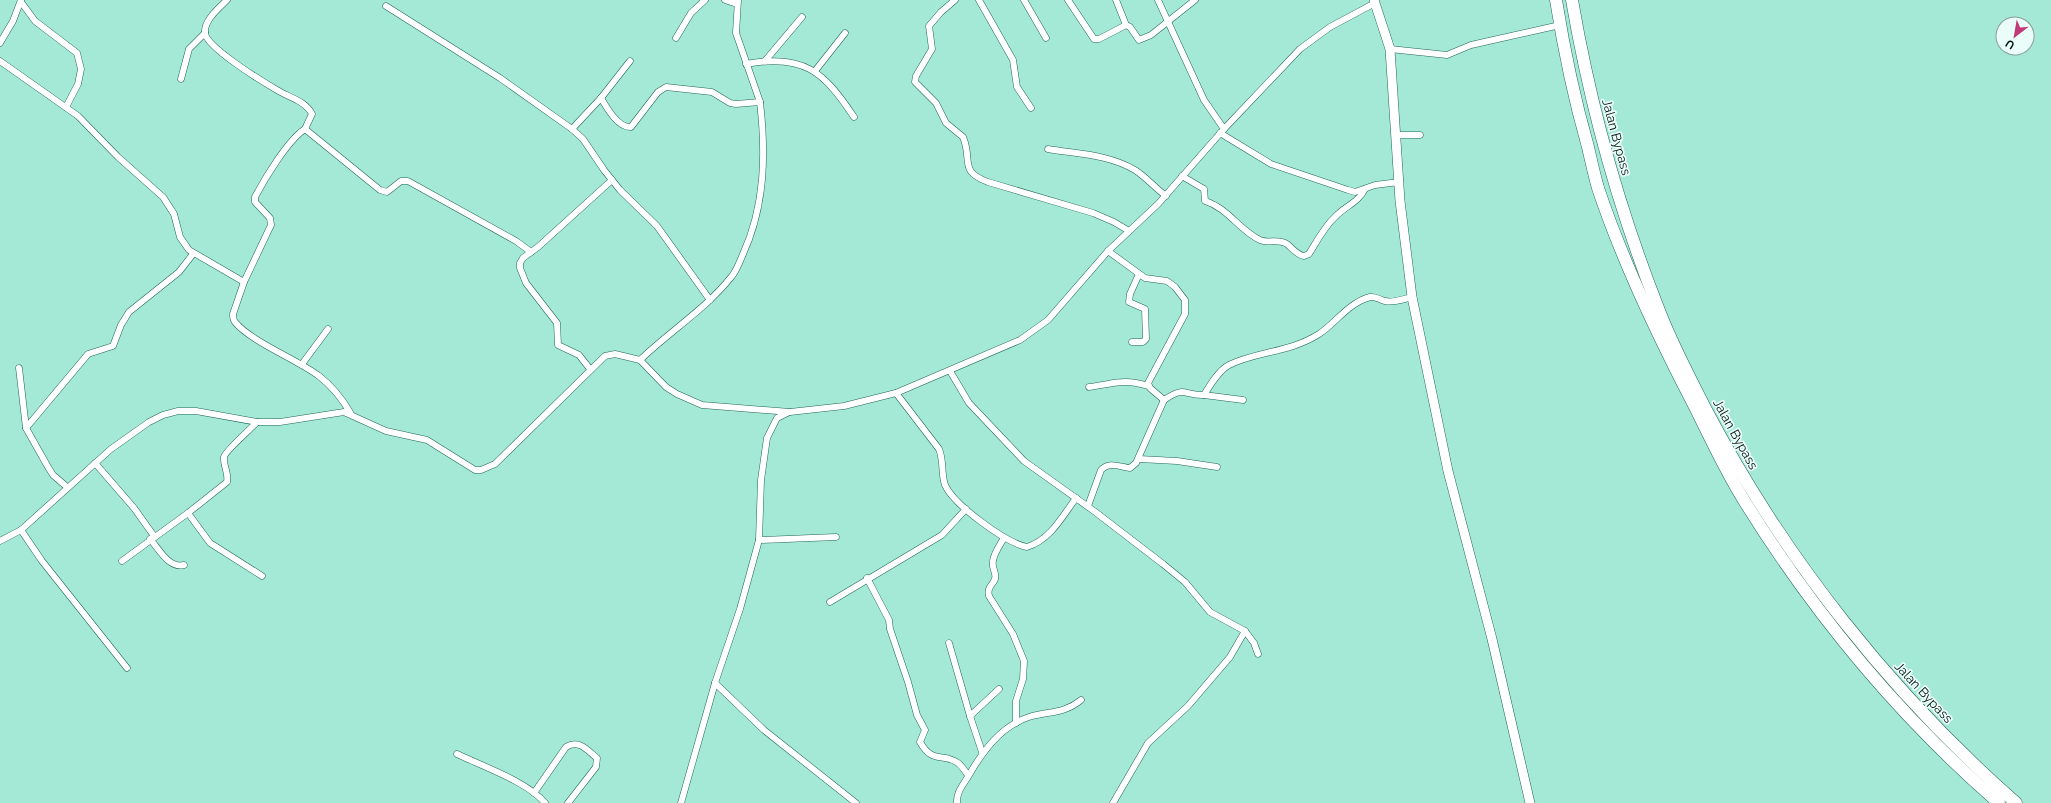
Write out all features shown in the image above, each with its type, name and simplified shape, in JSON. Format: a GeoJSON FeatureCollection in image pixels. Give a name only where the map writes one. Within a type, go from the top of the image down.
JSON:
{"type":"FeatureCollection","features":[{"type":"Feature","properties":{"kind":"highway","name":"Jalan Bypass"},"geometry":{"type":"LineString","coordinates":[[1556,0],[1577,111],[1598,186],[1620,249],[1674,368],[1726,471],[1745,503],[1801,585],[1860,659],[1901,708],[1999,803]]}},
{"type":"Feature","properties":{"kind":"highway","name":"Jalan Bypass"},"geometry":{"type":"LineString","coordinates":[[1572,0],[1600,129],[1618,193],[1638,255],[1658,309],[1683,364],[1717,430],[1755,495],[1806,572],[1860,643],[1916,707],[2016,803]]}},
{"type":"Feature","properties":{"kind":"street"},"geometry":{"type":"LineString","coordinates":[[181,79],[189,49],[205,33],[212,16],[227,0]]}},
{"type":"Feature","properties":{"kind":"street"},"geometry":{"type":"LineString","coordinates":[[676,38],[691,13],[705,0]]}},
{"type":"Feature","properties":{"kind":"street"},"geometry":{"type":"LineString","coordinates":[[640,360],[663,338],[685,324],[733,275],[752,236],[758,214],[762,190],[763,159],[760,102],[736,33],[737,2],[725,0]]}},
{"type":"Feature","properties":{"kind":"street"},"geometry":{"type":"LineString","coordinates":[[955,0],[941,12],[929,26],[932,49],[916,76],[915,82],[936,103],[946,123],[963,137],[968,167],[973,176],[988,182],[1098,214],[1129,231]]}},
{"type":"Feature","properties":{"kind":"street"},"geometry":{"type":"LineString","coordinates":[[979,0],[1013,60],[1017,87],[1032,108]]}},
{"type":"Feature","properties":{"kind":"street"},"geometry":{"type":"LineString","coordinates":[[1024,0],[1046,38]]}},
{"type":"Feature","properties":{"kind":"street"},"geometry":{"type":"LineString","coordinates":[[1068,0],[1092,37],[1096,40],[1126,25]]}},
{"type":"Feature","properties":{"kind":"street"},"geometry":{"type":"LineString","coordinates":[[1116,0],[1126,25],[1130,27],[1140,40],[1151,35],[1195,0]]}},
{"type":"Feature","properties":{"kind":"street"},"geometry":{"type":"LineString","coordinates":[[1158,0],[1204,100],[1222,131],[1271,164],[1348,190],[1355,192],[1375,185],[1399,182]]}},
{"type":"Feature","properties":{"kind":"street"},"geometry":{"type":"LineString","coordinates":[[0,43],[13,21],[21,1]]}},
{"type":"Feature","properties":{"kind":"street"},"geometry":{"type":"LineString","coordinates":[[21,1],[35,21],[77,53],[81,69],[78,84],[66,106]]}},
{"type":"Feature","properties":{"kind":"street"},"geometry":{"type":"LineString","coordinates":[[0,541],[21,530],[111,449],[149,422],[163,415],[178,411],[196,411],[258,422],[280,422],[337,412],[351,414],[386,431],[427,440],[449,452],[469,468],[481,470],[495,464],[600,359],[609,355],[616,354],[640,360],[666,386],[689,400],[702,405],[790,412],[844,406],[896,393],[950,371],[1032,332],[1048,320],[1068,299],[1108,251],[1166,196],[1222,131],[1300,49],[1330,27],[1374,2],[1390,49],[1399,182],[1412,297],[1448,471],[1492,639],[1530,803]]}},
{"type":"Feature","properties":{"kind":"street"},"geometry":{"type":"LineString","coordinates":[[386,6],[500,78],[572,129],[583,139],[612,180],[657,226],[710,300]]}},
{"type":"Feature","properties":{"kind":"street"},"geometry":{"type":"LineString","coordinates":[[765,61],[802,17]]}},
{"type":"Feature","properties":{"kind":"street"},"geometry":{"type":"LineString","coordinates":[[1390,49],[1447,55],[1471,45],[1560,25]]}},
{"type":"Feature","properties":{"kind":"street"},"geometry":{"type":"LineString","coordinates":[[205,33],[210,42],[226,56],[260,80],[310,109],[312,114],[305,129],[299,133],[287,147],[255,197],[255,202],[270,218],[272,225],[244,282],[233,314],[235,322],[258,339],[302,364],[326,382],[344,402],[351,414]]}},
{"type":"Feature","properties":{"kind":"street"},"geometry":{"type":"LineString","coordinates":[[814,71],[845,33]]}},
{"type":"Feature","properties":{"kind":"street"},"geometry":{"type":"LineString","coordinates":[[0,61],[66,106],[94,131],[118,158],[163,197],[174,214],[182,242],[193,254],[244,282]]}},
{"type":"Feature","properties":{"kind":"street"},"geometry":{"type":"LineString","coordinates":[[572,129],[601,98],[630,61]]}},
{"type":"Feature","properties":{"kind":"street"},"geometry":{"type":"LineString","coordinates":[[746,64],[765,61],[789,61],[814,71],[832,85],[854,117]]}},
{"type":"Feature","properties":{"kind":"street"},"geometry":{"type":"LineString","coordinates":[[601,98],[623,125],[629,127],[632,127],[658,92],[666,87],[712,92],[730,103],[736,104],[760,102]]}},
{"type":"Feature","properties":{"kind":"street"},"geometry":{"type":"LineString","coordinates":[[305,129],[380,190],[387,192],[401,181],[408,181],[516,241],[531,252]]}},
{"type":"Feature","properties":{"kind":"street"},"geometry":{"type":"LineString","coordinates":[[1396,135],[1420,135]]}},
{"type":"Feature","properties":{"kind":"street"},"geometry":{"type":"LineString","coordinates":[[1048,148],[1115,160],[1137,171],[1166,196]]}},
{"type":"Feature","properties":{"kind":"street"},"geometry":{"type":"LineString","coordinates":[[1182,176],[1204,190],[1205,200],[1221,208],[1236,223],[1254,236],[1262,241],[1279,240],[1304,256],[1309,254],[1334,218],[1344,208],[1356,202],[1365,189]]}},
{"type":"Feature","properties":{"kind":"street"},"geometry":{"type":"LineString","coordinates":[[590,369],[579,355],[558,345],[557,323],[526,283],[520,268],[520,264],[523,258],[612,180]]}},
{"type":"Feature","properties":{"kind":"street"},"geometry":{"type":"LineString","coordinates":[[1108,251],[1139,274],[1151,280],[1167,281],[1181,294],[1186,307],[1185,314],[1152,374],[1148,386]]}},
{"type":"Feature","properties":{"kind":"street"},"geometry":{"type":"LineString","coordinates":[[26,428],[88,354],[113,346],[121,326],[129,312],[179,272],[193,254]]}},
{"type":"Feature","properties":{"kind":"street"},"geometry":{"type":"LineString","coordinates":[[1132,342],[1143,342],[1146,339],[1145,309],[1129,302],[1130,294],[1139,274]]}},
{"type":"Feature","properties":{"kind":"street"},"geometry":{"type":"LineString","coordinates":[[1204,395],[1211,384],[1228,366],[1243,359],[1283,350],[1311,338],[1319,334],[1356,304],[1370,297],[1389,302],[1412,297]]}},
{"type":"Feature","properties":{"kind":"street"},"geometry":{"type":"LineString","coordinates":[[302,364],[328,329]]}},
{"type":"Feature","properties":{"kind":"street"},"geometry":{"type":"LineString","coordinates":[[19,368],[26,428],[38,452],[53,475],[67,487]]}},
{"type":"Feature","properties":{"kind":"street"},"geometry":{"type":"LineString","coordinates":[[950,371],[969,403],[1024,461],[1088,506],[1185,582],[1210,612],[1245,631],[1254,643],[1258,654]]}},
{"type":"Feature","properties":{"kind":"street"},"geometry":{"type":"LineString","coordinates":[[1089,388],[1115,382],[1131,381],[1148,386],[1164,400]]}},
{"type":"Feature","properties":{"kind":"street"},"geometry":{"type":"LineString","coordinates":[[1088,506],[1101,470],[1104,466],[1113,465],[1130,468],[1134,466],[1139,459],[1164,400],[1179,391],[1242,400]]}},
{"type":"Feature","properties":{"kind":"street"},"geometry":{"type":"LineString","coordinates":[[896,393],[939,449],[942,457],[945,484],[956,501],[1004,538],[1027,548],[1037,544],[1046,538],[1076,498]]}},
{"type":"Feature","properties":{"kind":"street"},"geometry":{"type":"LineString","coordinates":[[681,803],[715,683],[740,609],[759,540],[761,480],[767,438],[777,418],[790,412]]}},
{"type":"Feature","properties":{"kind":"street"},"geometry":{"type":"LineString","coordinates":[[122,561],[188,513],[227,482],[228,476],[224,464],[225,454],[258,422]]}},
{"type":"Feature","properties":{"kind":"street"},"geometry":{"type":"LineString","coordinates":[[1139,459],[1178,460],[1217,467]]}},
{"type":"Feature","properties":{"kind":"street"},"geometry":{"type":"LineString","coordinates":[[94,463],[134,508],[152,538],[172,565],[178,567],[184,565]]}},
{"type":"Feature","properties":{"kind":"street"},"geometry":{"type":"LineString","coordinates":[[830,602],[867,578],[942,535],[966,509]]}},
{"type":"Feature","properties":{"kind":"street"},"geometry":{"type":"LineString","coordinates":[[188,513],[210,543],[262,576]]}},
{"type":"Feature","properties":{"kind":"street"},"geometry":{"type":"LineString","coordinates":[[21,530],[42,561],[127,668]]}},
{"type":"Feature","properties":{"kind":"street"},"geometry":{"type":"LineString","coordinates":[[759,540],[836,537]]}},
{"type":"Feature","properties":{"kind":"street"},"geometry":{"type":"LineString","coordinates":[[1004,538],[993,558],[995,579],[990,584],[988,591],[989,596],[1021,648],[1024,661],[1023,679],[1016,701],[1016,723]]}},
{"type":"Feature","properties":{"kind":"street"},"geometry":{"type":"LineString","coordinates":[[867,578],[889,620],[890,629],[908,682],[917,715],[925,730],[919,740],[920,742],[931,755],[957,763],[968,775]]}},
{"type":"Feature","properties":{"kind":"street"},"geometry":{"type":"LineString","coordinates":[[1113,803],[1148,743],[1188,706],[1230,657],[1245,631]]}},
{"type":"Feature","properties":{"kind":"street"},"geometry":{"type":"LineString","coordinates":[[949,643],[982,752]]}},
{"type":"Feature","properties":{"kind":"street"},"geometry":{"type":"LineString","coordinates":[[715,683],[764,730],[856,803]]}},
{"type":"Feature","properties":{"kind":"street"},"geometry":{"type":"LineString","coordinates":[[970,716],[999,689]]}},
{"type":"Feature","properties":{"kind":"street"},"geometry":{"type":"LineString","coordinates":[[957,803],[960,789],[968,775],[982,752],[997,737],[1016,723],[1030,717],[1056,713],[1076,704],[1081,700]]}},
{"type":"Feature","properties":{"kind":"street"},"geometry":{"type":"LineString","coordinates":[[534,793],[566,747],[574,744],[580,744],[597,758],[598,761],[593,771],[568,803]]}},
{"type":"Feature","properties":{"kind":"street"},"geometry":{"type":"LineString","coordinates":[[457,754],[534,793],[545,803]]}}]}
